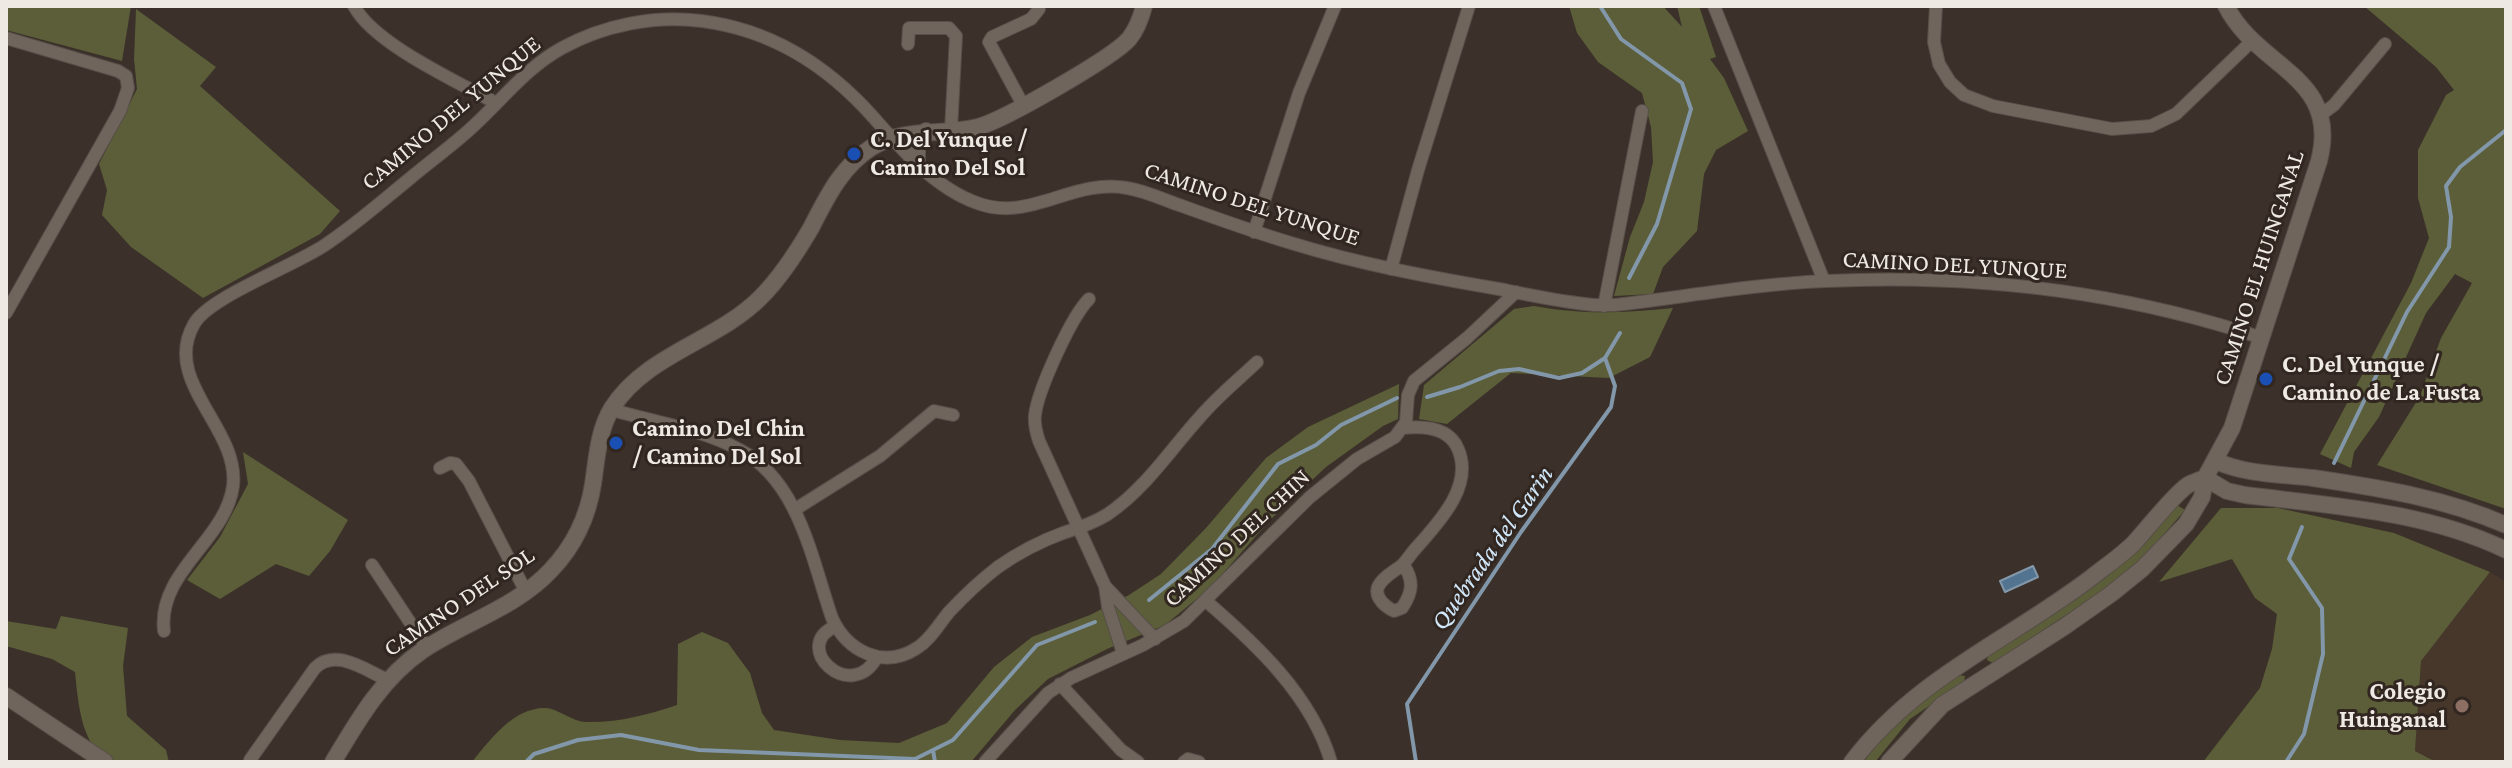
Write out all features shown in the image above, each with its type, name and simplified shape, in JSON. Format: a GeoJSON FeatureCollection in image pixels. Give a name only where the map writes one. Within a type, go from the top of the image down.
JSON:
{"type":"FeatureCollection","features":[{"type":"Feature","properties":{"kind":"street"},"geometry":{"type":"LineString","coordinates":[[354,6],[361,19],[413,57],[496,103]]}},
{"type":"Feature","properties":{"kind":"street","name":"CAMINO DEL SOL"},"geometry":{"type":"LineString","coordinates":[[333,762],[367,707],[388,680],[427,648],[526,592],[551,571],[579,529],[590,499],[603,429],[619,398],[646,372],[724,326],[761,297],[799,248],[838,178],[862,154],[890,138],[985,125],[1121,46],[1138,25],[1144,6]]}},
{"type":"Feature","properties":{"kind":"street"},"geometry":{"type":"LineString","coordinates":[[1254,232],[1299,93],[1335,6]]}},
{"type":"Feature","properties":{"kind":"street"},"geometry":{"type":"LineString","coordinates":[[1391,269],[1469,6]]}},
{"type":"Feature","properties":{"kind":"street"},"geometry":{"type":"LineString","coordinates":[[1714,6],[1824,281]]}},
{"type":"Feature","properties":{"kind":"street"},"geometry":{"type":"LineString","coordinates":[[1936,6],[1934,42],[1939,64],[1950,82],[1964,95],[1993,106],[2112,129],[2151,126],[2176,114],[2252,41]]}},
{"type":"Feature","properties":{"kind":"street"},"geometry":{"type":"LineString","coordinates":[[2226,6],[2252,41],[2309,90],[2322,114],[2334,105],[2385,44]]}},
{"type":"Feature","properties":{"kind":"street"},"geometry":{"type":"LineString","coordinates":[[1023,105],[989,42],[992,37],[1031,19],[1042,7]]}},
{"type":"Feature","properties":{"kind":"street","name":"CAMINO DEL YUNQUE"},"geometry":{"type":"LineString","coordinates":[[164,631],[163,614],[167,601],[179,577],[222,516],[233,486],[229,455],[188,372],[186,351],[194,322],[214,303],[294,263],[343,232],[469,130],[530,70],[578,40],[616,26],[671,13],[734,26],[786,45],[837,82],[917,164],[961,196],[991,207],[1022,208],[1084,188],[1111,186],[1137,190],[1254,232],[1391,269],[1604,306],[1824,281],[1971,282],[2081,293],[2159,308],[2262,338]]}},
{"type":"Feature","properties":{"kind":"street"},"geometry":{"type":"LineString","coordinates":[[908,44],[909,28],[949,28],[956,36],[951,130]]}},
{"type":"Feature","properties":{"kind":"street"},"geometry":{"type":"LineString","coordinates":[[6,38],[118,71],[126,76],[128,88],[120,111],[6,313]]}},
{"type":"Feature","properties":{"kind":"street"},"geometry":{"type":"LineString","coordinates":[[1604,306],[1642,111]]}},
{"type":"Feature","properties":{"kind":"street","name":"CAMINO EL HUINGANAL"},"geometry":{"type":"LineString","coordinates":[[1889,762],[1942,705],[2064,627],[2142,569],[2186,524],[2202,497],[2205,478],[2232,428],[2262,338],[2319,161],[2324,137],[2322,114]]}},
{"type":"Feature","properties":{"kind":"street"},"geometry":{"type":"LineString","coordinates":[[917,164],[917,146],[926,131]]}},
{"type":"Feature","properties":{"kind":"street"},"geometry":{"type":"LineString","coordinates":[[1403,564],[1446,513],[1456,494],[1461,470],[1459,450],[1448,435],[1427,428],[1403,428],[1408,395],[1414,381],[1474,332],[1516,292]]}},
{"type":"Feature","properties":{"kind":"street"},"geometry":{"type":"LineString","coordinates":[[1089,299],[1069,328],[1038,404],[1035,422],[1039,441],[1105,586],[1108,607],[1123,653]]}},
{"type":"Feature","properties":{"kind":"street"},"geometry":{"type":"LineString","coordinates":[[612,410],[717,440],[740,450],[769,472],[794,510],[836,626],[854,648],[877,657],[901,655],[917,648],[968,593],[999,567],[1035,546],[1107,514],[1157,470],[1201,415],[1257,362]]}},
{"type":"Feature","properties":{"kind":"street"},"geometry":{"type":"LineString","coordinates":[[794,510],[880,456],[934,411],[953,415]]}},
{"type":"Feature","properties":{"kind":"street","name":"CAMINO DEL CHIN"},"geometry":{"type":"LineString","coordinates":[[985,762],[1036,704],[1060,684],[1155,639],[1184,621],[1310,497],[1341,470],[1395,437],[1403,428]]}},
{"type":"Feature","properties":{"kind":"street"},"geometry":{"type":"LineString","coordinates":[[2216,461],[2245,471],[2306,477],[2425,497],[2506,525]]}},
{"type":"Feature","properties":{"kind":"street"},"geometry":{"type":"LineString","coordinates":[[440,468],[450,463],[456,464],[469,481],[526,592]]}},
{"type":"Feature","properties":{"kind":"street"},"geometry":{"type":"LineString","coordinates":[[2288,500],[2289,484],[2306,477]]}},
{"type":"Feature","properties":{"kind":"street"},"geometry":{"type":"LineString","coordinates":[[2205,478],[2227,491],[2409,517],[2461,532],[2506,550]]}},
{"type":"Feature","properties":{"kind":"street","name":"CAMINO EL HUINGANAL"},"geometry":{"type":"LineString","coordinates":[[1852,762],[1899,709],[1933,681],[2090,579],[2131,546],[2188,485],[2205,478]]}},
{"type":"Feature","properties":{"kind":"street"},"geometry":{"type":"LineString","coordinates":[[372,565],[427,648]]}},
{"type":"Feature","properties":{"kind":"street"},"geometry":{"type":"LineString","coordinates":[[1105,586],[1155,639]]}},
{"type":"Feature","properties":{"kind":"street"},"geometry":{"type":"LineString","coordinates":[[1206,601],[1250,641],[1297,697],[1318,727],[1331,762]]}},
{"type":"Feature","properties":{"kind":"street"},"geometry":{"type":"LineString","coordinates":[[836,626],[823,633],[819,641],[820,654],[829,667],[843,675],[859,674],[868,669],[877,657]]}},
{"type":"Feature","properties":{"kind":"street"},"geometry":{"type":"LineString","coordinates":[[1970,658],[1985,677]]}},
{"type":"Feature","properties":{"kind":"street","name":"CAMINO DEL SOL"},"geometry":{"type":"LineString","coordinates":[[250,760],[323,661],[345,661],[388,680]]}},
{"type":"Feature","properties":{"kind":"street"},"geometry":{"type":"LineString","coordinates":[[1060,684],[1121,750],[1138,762]]}},
{"type":"Feature","properties":{"kind":"street"},"geometry":{"type":"LineString","coordinates":[[6,696],[105,762]]}},
{"type":"Feature","properties":{"kind":"street"},"geometry":{"type":"LineString","coordinates":[[1184,762],[1188,759],[1199,762]]}},
{"type":"Feature","properties":{"kind":"shaded area","name":"Colegio Huinganal"},"geometry":{"type":"Polygon","coordinates":[[[2490,572],[2506,582],[2506,762],[2436,762],[2415,751],[2421,661],[2490,572]]]}},
{"type":"Feature","properties":{"kind":"green space"},"geometry":{"type":"Polygon","coordinates":[[[6,6],[131,6],[122,61],[6,30],[6,6]]]}},
{"type":"Feature","properties":{"kind":"green space"},"geometry":{"type":"Polygon","coordinates":[[[1569,6],[1663,6],[1682,27],[1677,6],[1699,6],[1716,57],[1710,59],[1724,78],[1748,131],[1716,150],[1704,174],[1697,231],[1663,267],[1653,294],[1614,296],[1630,237],[1644,202],[1653,162],[1651,127],[1642,93],[1598,62],[1577,33],[1569,6]]]}},
{"type":"Feature","properties":{"kind":"green space"},"geometry":{"type":"Polygon","coordinates":[[[2364,6],[2506,6],[2506,509],[2377,465],[2420,396],[2441,338],[2472,283],[2455,274],[2426,313],[2379,417],[2354,452],[2351,468],[2320,454],[2411,283],[2429,238],[2418,198],[2418,150],[2446,95],[2454,90],[2436,67],[2364,6]]]}},
{"type":"Feature","properties":{"kind":"green space"},"geometry":{"type":"Polygon","coordinates":[[[136,9],[216,67],[200,86],[340,211],[320,234],[203,298],[131,247],[102,215],[107,190],[99,164],[137,89],[134,59],[136,9]]]}},
{"type":"Feature","properties":{"kind":"green space"},"geometry":{"type":"Polygon","coordinates":[[[1534,306],[1604,312],[1673,308],[1650,357],[1609,378],[1511,373],[1447,424],[1419,419],[1424,385],[1514,309],[1534,306]]]}},
{"type":"Feature","properties":{"kind":"green space"},"geometry":{"type":"Polygon","coordinates":[[[1399,384],[1398,419],[1383,426],[1326,467],[1271,519],[1210,588],[1165,625],[1107,649],[1048,679],[1015,710],[971,762],[472,762],[503,727],[533,709],[550,709],[581,721],[598,722],[632,718],[677,705],[678,644],[702,632],[728,643],[750,673],[762,713],[774,730],[840,740],[899,743],[947,723],[994,667],[1032,637],[1090,615],[1161,574],[1206,528],[1266,458],[1308,427],[1399,384]]]}},
{"type":"Feature","properties":{"kind":"green space"},"geometry":{"type":"Polygon","coordinates":[[[243,452],[348,520],[330,551],[309,576],[276,564],[220,599],[187,580],[220,537],[248,484],[243,452]]]}},
{"type":"Feature","properties":{"kind":"green space"},"geometry":{"type":"Polygon","coordinates":[[[2177,505],[2185,510],[2151,549],[2116,582],[1993,663],[1987,660],[1988,656],[2177,505]]]}},
{"type":"Feature","properties":{"kind":"green space"},"geometry":{"type":"Polygon","coordinates":[[[2221,508],[2278,508],[2394,533],[2490,572],[2421,661],[2415,751],[2436,762],[2203,762],[2260,688],[2272,649],[2277,614],[2255,598],[2232,559],[2159,582],[2221,508]]]}},
{"type":"Feature","properties":{"kind":"green space"},"geometry":{"type":"Polygon","coordinates":[[[61,616],[128,628],[123,666],[127,716],[166,750],[169,762],[124,763],[106,758],[96,750],[84,726],[75,672],[52,659],[6,646],[6,621],[56,629],[61,616]]]}},
{"type":"Feature","properties":{"kind":"green space"},"geometry":{"type":"Polygon","coordinates":[[[1959,675],[1965,676],[1964,682],[1910,719],[1875,762],[1864,762],[1907,714],[1959,675]]]}},
{"type":"Feature","properties":{"kind":"water"},"geometry":{"type":"Polygon","coordinates":[[[2033,566],[2038,577],[2005,592],[2000,581],[2033,566]]]}},
{"type":"Feature","properties":{"kind":"waterway","name":"Quebrada del Garin"},"geometry":{"type":"LineString","coordinates":[[1600,6],[1621,39],[1682,83],[1691,109],[1657,224],[1629,278]]}},
{"type":"Feature","properties":{"kind":"waterway"},"geometry":{"type":"LineString","coordinates":[[2334,463],[2407,312],[2449,247],[2451,217],[2446,186],[2460,167],[2506,130]]}},
{"type":"Feature","properties":{"kind":"waterway"},"geometry":{"type":"LineString","coordinates":[[1427,397],[1499,371],[1519,369],[1559,378],[1582,373],[1605,358],[1620,333]]}},
{"type":"Feature","properties":{"kind":"waterway","name":"Quebrada del Garin"},"geometry":{"type":"LineString","coordinates":[[1416,762],[1407,704],[1521,532],[1611,407],[1615,386],[1605,358]]}},
{"type":"Feature","properties":{"kind":"waterway"},"geometry":{"type":"LineString","coordinates":[[1149,600],[1212,549],[1278,464],[1316,445],[1341,425],[1397,398]]}},
{"type":"Feature","properties":{"kind":"waterway"},"geometry":{"type":"LineString","coordinates":[[2286,762],[2304,734],[2323,654],[2322,608],[2289,559],[2302,527]]}},
{"type":"Feature","properties":{"kind":"waterway"},"geometry":{"type":"LineString","coordinates":[[526,762],[534,754],[578,740],[621,735],[699,750],[915,759],[953,740],[1037,645],[1095,622]]}},
{"type":"Feature","properties":{"kind":"waterway"},"geometry":{"type":"LineString","coordinates":[[933,750],[935,762]]}},
{"type":"Feature","properties":{"kind":"place","name":"C. Del Yunque / Camino Del Sol"},"geometry":{"type":"Point","coordinates":[854,154]}},
{"type":"Feature","properties":{"kind":"place","name":"C. Del Yunque / Camino de La Fusta"},"geometry":{"type":"Point","coordinates":[2266,379]}},
{"type":"Feature","properties":{"kind":"place","name":"Camino Del Chin / Camino Del Sol"},"geometry":{"type":"Point","coordinates":[616,443]}},
{"type":"Feature","properties":{"kind":"place","name":"Colegio Huinganal"},"geometry":{"type":"Point","coordinates":[2462,706]}}]}
